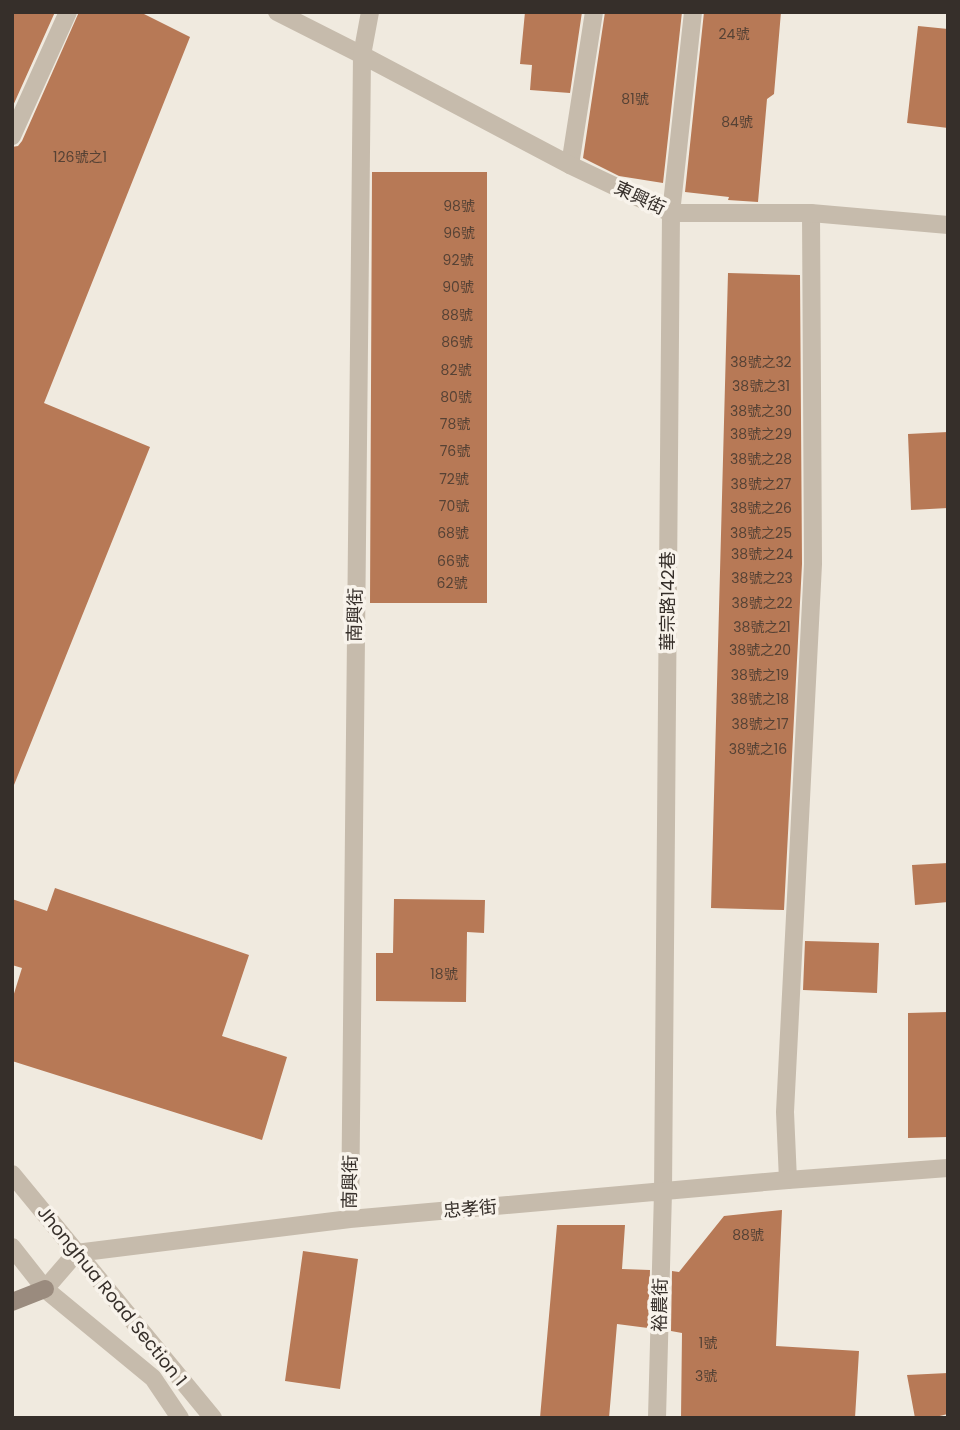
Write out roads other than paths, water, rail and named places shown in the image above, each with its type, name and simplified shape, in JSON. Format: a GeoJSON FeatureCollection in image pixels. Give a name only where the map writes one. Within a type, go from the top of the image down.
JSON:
{"type":"FeatureCollection","features":[{"type":"Feature","properties":{"kind":"street"},"geometry":{"type":"LineString","coordinates":[[12,136],[68,12]]}},
{"type":"Feature","properties":{"kind":"street","name":"東興街"},"geometry":{"type":"LineString","coordinates":[[277,12],[569,165],[671,213],[811,213],[948,225]]}},
{"type":"Feature","properties":{"kind":"street","name":"南興街"},"geometry":{"type":"LineString","coordinates":[[350,1219],[362,55],[369,12]]}},
{"type":"Feature","properties":{"kind":"street"},"geometry":{"type":"LineString","coordinates":[[569,165],[594,12]]}},
{"type":"Feature","properties":{"kind":"street","name":"華宗路142巷"},"geometry":{"type":"LineString","coordinates":[[663,1192],[671,213],[693,12]]}},
{"type":"Feature","properties":{"kind":"street"},"geometry":{"type":"LineString","coordinates":[[788,1181],[785,1112],[813,564],[811,213]]}},
{"type":"Feature","properties":{"kind":"street","name":"忠孝街"},"geometry":{"type":"LineString","coordinates":[[76,1253],[350,1219],[948,1168]]}},
{"type":"Feature","properties":{"kind":"street","name":"Jhonghua Road Section 1"},"geometry":{"type":"LineString","coordinates":[[12,1174],[213,1418]]}},
{"type":"Feature","properties":{"kind":"street","name":"裕農街"},"geometry":{"type":"LineString","coordinates":[[657,1418],[663,1192]]}},
{"type":"Feature","properties":{"kind":"street","name":"Jhonghua Road Section 1"},"geometry":{"type":"LineString","coordinates":[[12,1247],[45,1289],[153,1378],[180,1418]]}},
{"type":"Feature","properties":{"kind":"street"},"geometry":{"type":"LineString","coordinates":[[12,1302],[45,1289],[76,1253]]}}]}
